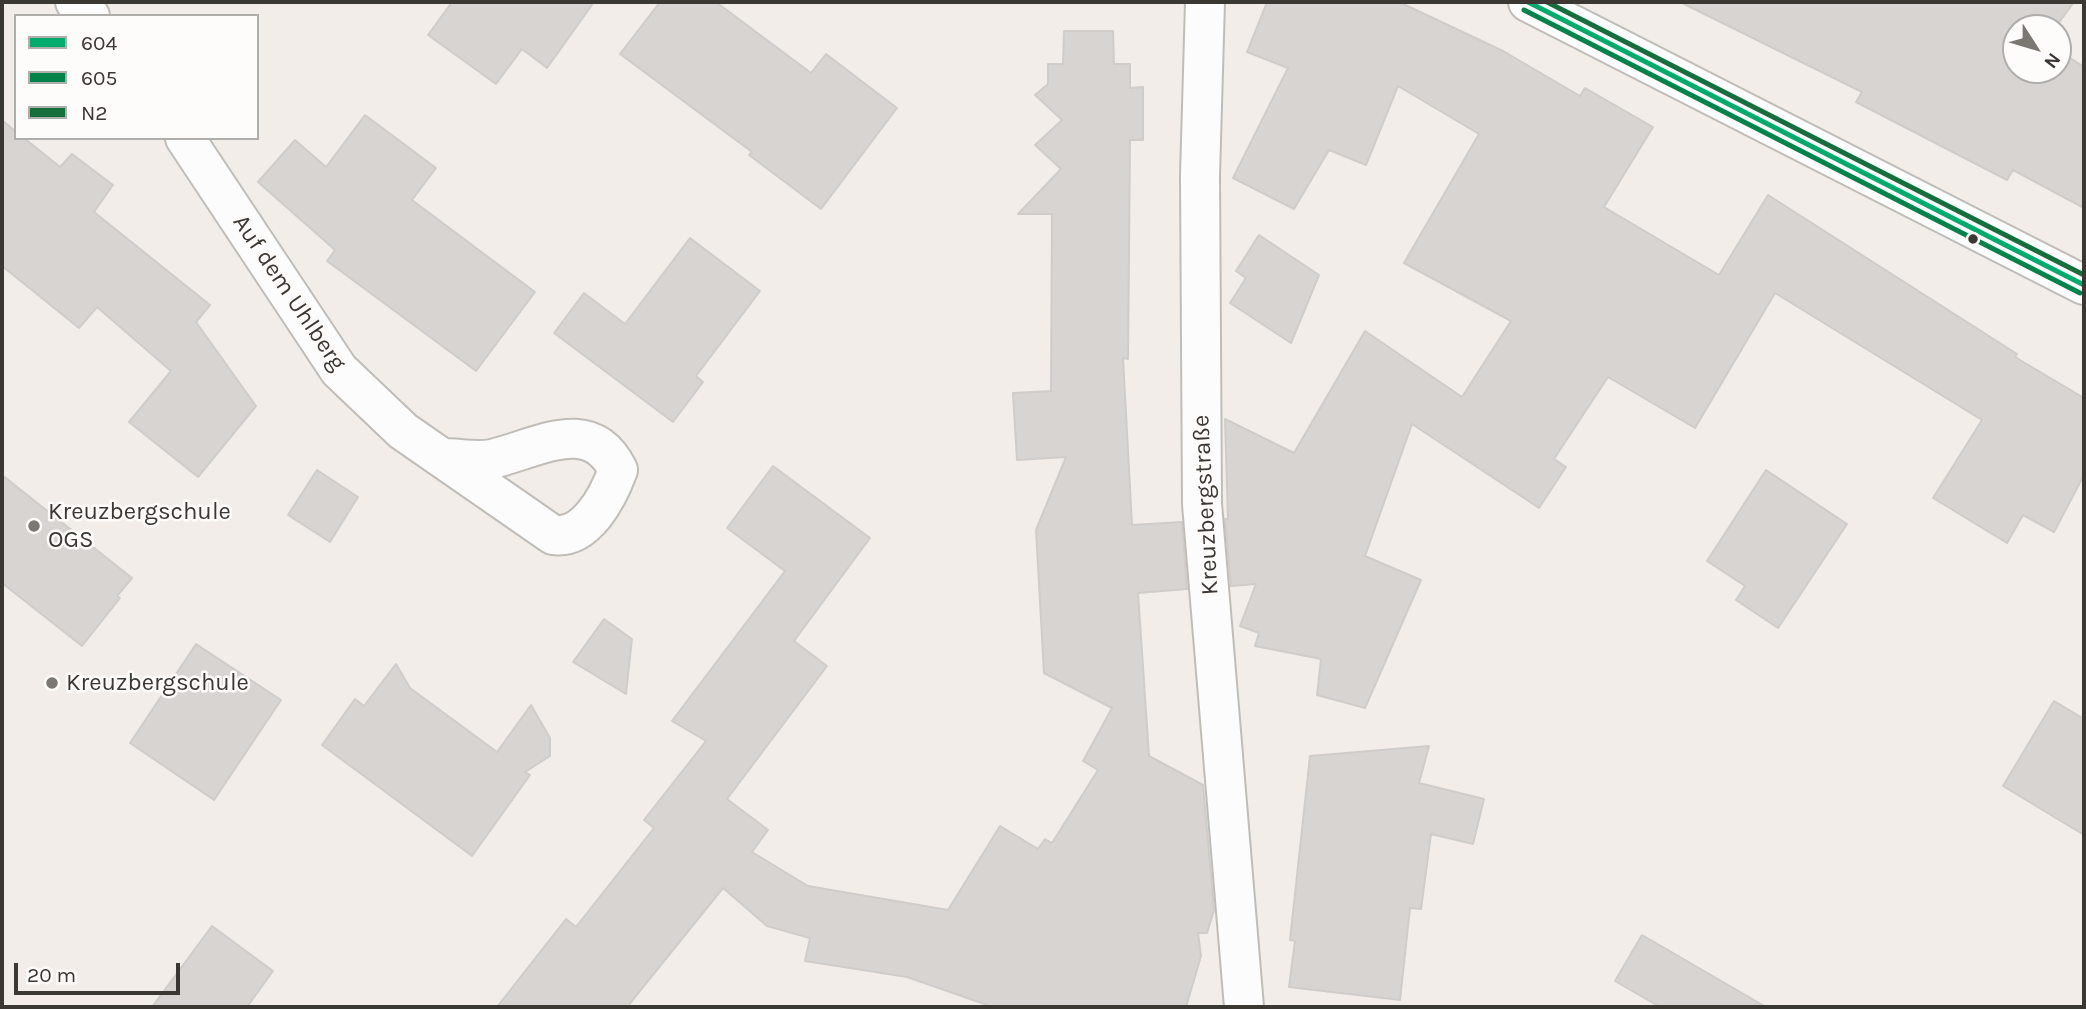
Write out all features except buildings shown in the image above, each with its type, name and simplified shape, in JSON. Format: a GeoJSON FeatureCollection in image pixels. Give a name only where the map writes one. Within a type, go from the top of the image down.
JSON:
{"type":"FeatureCollection","features":[{"type":"Feature","properties":{"kind":"street"},"geometry":{"type":"LineString","coordinates":[[75,2],[88,14]]}},
{"type":"Feature","properties":{"kind":"street","name":"Kreuzbergstraße"},"geometry":{"type":"LineString","coordinates":[[1205,2],[1200,174],[1202,504],[1244,1007]]}},
{"type":"Feature","properties":{"kind":"street"},"geometry":{"type":"LineString","coordinates":[[1528,2],[2084,285]]}},
{"type":"Feature","properties":{"kind":"street","name":"Auf dem Uhlberg"},"geometry":{"type":"LineString","coordinates":[[186,140],[338,370],[403,431],[443,458]]}},
{"type":"Feature","properties":{"kind":"transit line","name":"604"},"geometry":{"type":"LineString","coordinates":[[1528,2],[2084,285]]}},
{"type":"Feature","properties":{"kind":"transit line","name":"N2"},"geometry":{"type":"LineString","coordinates":[[1547,2],[2084,275]]}},
{"type":"Feature","properties":{"kind":"transit line","name":"605"},"geometry":{"type":"LineString","coordinates":[[1524,10],[2080,293]]}},
{"type":"Feature","properties":{"kind":"place","name":"Kreuzbergschule OGS"},"geometry":{"type":"Point","coordinates":[34,526]}},
{"type":"Feature","properties":{"kind":"place","name":"Kreuzbergschule"},"geometry":{"type":"Point","coordinates":[52,683]}}]}
